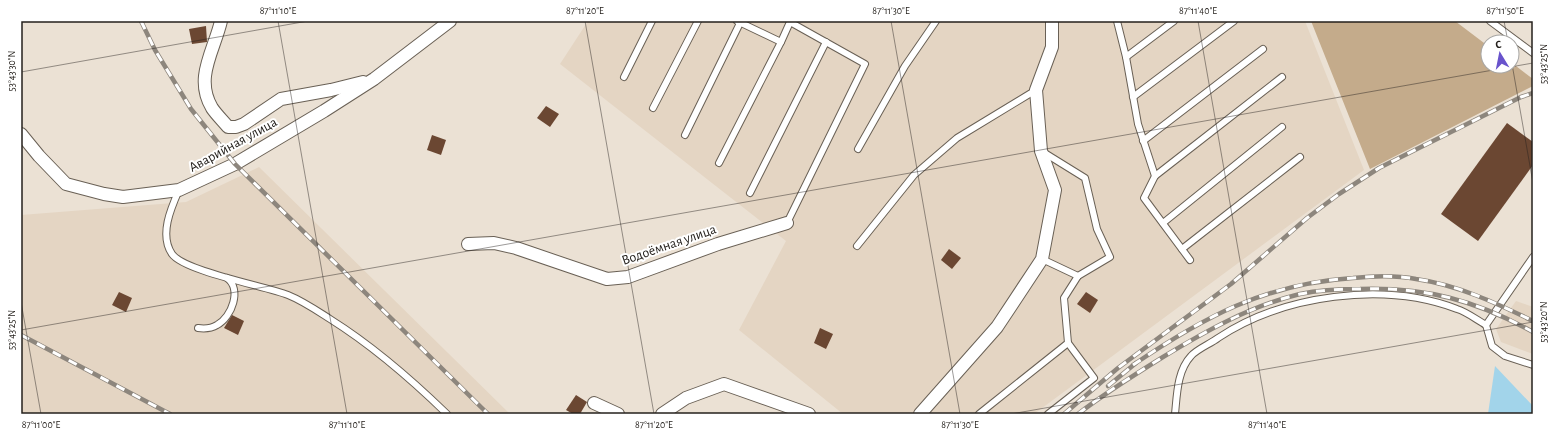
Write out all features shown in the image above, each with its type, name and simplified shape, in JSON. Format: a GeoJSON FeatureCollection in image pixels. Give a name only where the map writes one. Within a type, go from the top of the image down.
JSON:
{"type":"FeatureCollection","features":[{"type":"Feature","properties":{"kind":"street"},"geometry":{"type":"LineString","coordinates":[[221,21],[205,69],[204,80],[205,93],[212,108],[228,127],[236,127],[244,124],[281,99],[331,90],[374,79]]}},
{"type":"Feature","properties":{"kind":"street","name":"Аварийная улица"},"geometry":{"type":"LineString","coordinates":[[21,134],[39,156],[66,184],[99,193],[123,197],[179,190],[235,164],[374,79],[450,21]]}},
{"type":"Feature","properties":{"kind":"street"},"geometry":{"type":"LineString","coordinates":[[920,414],[997,327],[1042,259],[1056,190],[1042,151],[1036,90],[1052,47],[1052,21]]}},
{"type":"Feature","properties":{"kind":"street","name":"Водоёмная улица"},"geometry":{"type":"LineString","coordinates":[[468,244],[494,243],[516,248],[607,279],[628,277],[718,244],[786,223]]}},
{"type":"Feature","properties":{"kind":"street"},"geometry":{"type":"LineString","coordinates":[[662,414],[686,398],[724,384],[810,414]]}},
{"type":"Feature","properties":{"kind":"street"},"geometry":{"type":"LineString","coordinates":[[594,403],[618,414]]}},
{"type":"Feature","properties":{"kind":"lane"},"geometry":{"type":"LineString","coordinates":[[624,77],[652,21]]}},
{"type":"Feature","properties":{"kind":"lane"},"geometry":{"type":"LineString","coordinates":[[652,108],[698,21]]}},
{"type":"Feature","properties":{"kind":"lane"},"geometry":{"type":"LineString","coordinates":[[858,149],[905,66],[936,21]]}},
{"type":"Feature","properties":{"kind":"lane"},"geometry":{"type":"LineString","coordinates":[[1117,21],[1126,57],[1138,124],[1155,176]]}},
{"type":"Feature","properties":{"kind":"lane"},"geometry":{"type":"LineString","coordinates":[[1126,57],[1174,21]]}},
{"type":"Feature","properties":{"kind":"lane"},"geometry":{"type":"LineString","coordinates":[[1133,97],[1234,21]]}},
{"type":"Feature","properties":{"kind":"lane"},"geometry":{"type":"LineString","coordinates":[[1490,21],[1533,53]]}},
{"type":"Feature","properties":{"kind":"lane"},"geometry":{"type":"LineString","coordinates":[[685,135],[740,22],[781,42]]}},
{"type":"Feature","properties":{"kind":"lane"},"geometry":{"type":"LineString","coordinates":[[719,163],[790,22],[865,64],[786,223]]}},
{"type":"Feature","properties":{"kind":"lane"},"geometry":{"type":"LineString","coordinates":[[750,193],[826,42]]}},
{"type":"Feature","properties":{"kind":"lane"},"geometry":{"type":"LineString","coordinates":[[1143,141],[1263,49]]}},
{"type":"Feature","properties":{"kind":"lane"},"geometry":{"type":"LineString","coordinates":[[1190,260],[1144,198],[1155,176],[1282,77]]}},
{"type":"Feature","properties":{"kind":"lane"},"geometry":{"type":"LineString","coordinates":[[857,246],[914,175],[957,138],[1036,90]]}},
{"type":"Feature","properties":{"kind":"lane"},"geometry":{"type":"LineString","coordinates":[[1163,224],[1282,127]]}},
{"type":"Feature","properties":{"kind":"lane"},"geometry":{"type":"LineString","coordinates":[[1042,151],[1085,178],[1097,229],[1110,257],[1078,276],[1064,298],[1068,343],[1094,378],[1048,414]]}},
{"type":"Feature","properties":{"kind":"lane"},"geometry":{"type":"LineString","coordinates":[[1182,249],[1300,156]]}},
{"type":"Feature","properties":{"kind":"lane"},"geometry":{"type":"LineString","coordinates":[[179,190],[169,212],[168,221],[168,242],[172,254],[190,265],[268,288],[310,306],[354,334],[385,358],[447,414]]}},
{"type":"Feature","properties":{"kind":"lane"},"geometry":{"type":"LineString","coordinates":[[1486,325],[1533,257]]}},
{"type":"Feature","properties":{"kind":"lane"},"geometry":{"type":"LineString","coordinates":[[1042,259],[1078,276]]}},
{"type":"Feature","properties":{"kind":"lane"},"geometry":{"type":"LineString","coordinates":[[198,328],[217,325],[222,322],[231,308],[235,295],[234,287],[232,282],[224,276]]}},
{"type":"Feature","properties":{"kind":"lane"},"geometry":{"type":"LineString","coordinates":[[1175,414],[1181,373],[1191,356],[1234,327],[1277,309],[1319,299],[1376,295],[1424,299],[1458,309],[1486,325],[1492,346],[1504,356],[1533,365]]}},
{"type":"Feature","properties":{"kind":"lane"},"geometry":{"type":"LineString","coordinates":[[979,414],[1068,343]]}},
{"type":"Feature","properties":{"kind":"shaded area"},"geometry":{"type":"Polygon","coordinates":[[[588,21],[1305,21],[1364,170],[1034,414],[843,414],[739,330],[786,241],[560,64],[588,21]]]}},
{"type":"Feature","properties":{"kind":"shaded area"},"geometry":{"type":"Polygon","coordinates":[[[1311,21],[1455,21],[1480,40],[1480,74],[1520,74],[1520,69],[1533,79],[1533,86],[1370,169],[1311,21]]]}},
{"type":"Feature","properties":{"kind":"shaded area"},"geometry":{"type":"Polygon","coordinates":[[[259,167],[510,414],[21,414],[21,215],[186,202],[259,167]]]}},
{"type":"Feature","properties":{"kind":"shaded area"},"geometry":{"type":"Polygon","coordinates":[[[1516,301],[1533,307],[1533,354],[1501,342],[1496,329],[1516,301]]]}},
{"type":"Feature","properties":{"kind":"water"},"geometry":{"type":"Polygon","coordinates":[[[1495,366],[1533,406],[1533,414],[1488,414],[1495,366]]]}},
{"type":"Feature","properties":{"kind":"building"},"geometry":{"type":"Polygon","coordinates":[[[206,26],[207,42],[192,44],[189,29],[206,26]]]}},
{"type":"Feature","properties":{"kind":"building"},"geometry":{"type":"Polygon","coordinates":[[[546,106],[559,114],[550,127],[537,118],[546,106]]]}},
{"type":"Feature","properties":{"kind":"building"},"geometry":{"type":"Polygon","coordinates":[[[1507,123],[1533,142],[1533,165],[1478,241],[1441,214],[1507,123]]]}},
{"type":"Feature","properties":{"kind":"building"},"geometry":{"type":"Polygon","coordinates":[[[432,135],[446,140],[441,155],[427,150],[432,135]]]}},
{"type":"Feature","properties":{"kind":"building"},"geometry":{"type":"Polygon","coordinates":[[[949,249],[961,258],[952,269],[941,260],[949,249]]]}},
{"type":"Feature","properties":{"kind":"building"},"geometry":{"type":"Polygon","coordinates":[[[119,292],[132,298],[126,312],[112,305],[119,292]]]}},
{"type":"Feature","properties":{"kind":"building"},"geometry":{"type":"Polygon","coordinates":[[[1086,292],[1098,300],[1090,313],[1077,304],[1086,292]]]}},
{"type":"Feature","properties":{"kind":"building"},"geometry":{"type":"Polygon","coordinates":[[[232,315],[244,321],[238,335],[224,328],[232,315]]]}},
{"type":"Feature","properties":{"kind":"building"},"geometry":{"type":"Polygon","coordinates":[[[820,328],[833,334],[826,349],[814,343],[820,328]]]}},
{"type":"Feature","properties":{"kind":"building"},"geometry":{"type":"Polygon","coordinates":[[[576,395],[587,402],[580,414],[573,414],[566,410],[576,395]]]}},
{"type":"Feature","properties":{"kind":"railway"},"geometry":{"type":"LineString","coordinates":[[141,21],[155,50],[191,109],[235,164],[488,414]]}},
{"type":"Feature","properties":{"kind":"railway"},"geometry":{"type":"LineString","coordinates":[[1064,414],[1118,368],[1231,284],[1307,218],[1339,194],[1379,168],[1521,97],[1533,93]]}},
{"type":"Feature","properties":{"kind":"railway"},"geometry":{"type":"LineString","coordinates":[[1133,365],[1185,332],[1236,306],[1291,287],[1321,281],[1384,276],[1432,282],[1462,290],[1533,321]]}},
{"type":"Feature","properties":{"kind":"railway"},"geometry":{"type":"LineString","coordinates":[[1078,414],[1130,377],[1212,329],[1246,312],[1300,294],[1337,290],[1384,289],[1428,293],[1470,304],[1512,321],[1533,332]]}},
{"type":"Feature","properties":{"kind":"railway"},"geometry":{"type":"LineString","coordinates":[[21,335],[170,414]]}},
{"type":"Feature","properties":{"kind":"railway"},"geometry":{"type":"LineString","coordinates":[[1108,386],[1136,363]]}}]}
